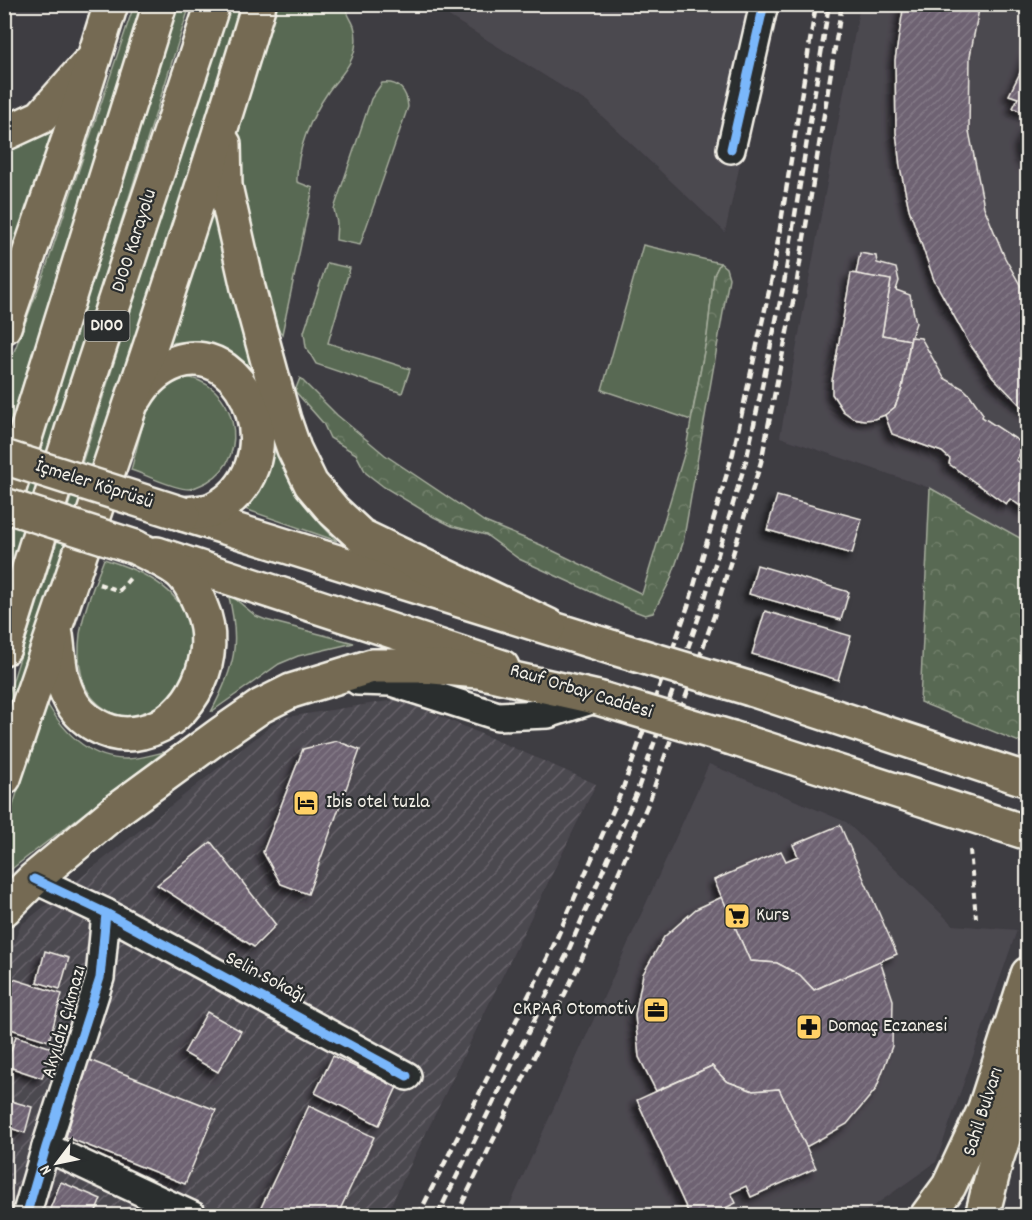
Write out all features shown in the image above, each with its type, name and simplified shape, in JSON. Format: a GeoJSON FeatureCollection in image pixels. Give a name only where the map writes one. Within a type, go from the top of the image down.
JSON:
{"type":"FeatureCollection","features":[{"type":"Feature","properties":{"kind":"main road"},"geometry":{"type":"LineString","coordinates":[[5,325],[111,4]]}},
{"type":"Feature","properties":{"kind":"main road","name":"D100"},"geometry":{"type":"LineString","coordinates":[[4,505],[160,4]]}},
{"type":"Feature","properties":{"kind":"main road","name":"D100 Karayolu"},"geometry":{"type":"LineString","coordinates":[[4,648],[76,418],[213,4]]}},
{"type":"Feature","properties":{"kind":"main road"},"geometry":{"type":"LineString","coordinates":[[4,778],[127,418],[259,4]]}},
{"type":"Feature","properties":{"kind":"main road"},"geometry":{"type":"LineString","coordinates":[[4,134],[41,117],[94,57]]}},
{"type":"Feature","properties":{"kind":"main road"},"geometry":{"type":"LineString","coordinates":[[225,116],[225,186],[233,229],[284,420],[294,449],[311,484],[361,536],[549,626]]}},
{"type":"Feature","properties":{"kind":"main road"},"geometry":{"type":"LineString","coordinates":[[4,269],[5,325]]}},
{"type":"Feature","properties":{"kind":"main road"},"geometry":{"type":"LineString","coordinates":[[127,418],[137,394],[146,383],[168,365],[183,360],[196,359],[222,368],[233,377],[250,401],[256,418],[256,451],[252,469],[242,486],[213,510],[183,514]]}},
{"type":"Feature","properties":{"kind":"main road","name":"İçmeler Köprüsü"},"geometry":{"type":"LineString","coordinates":[[4,457],[183,514]]}},
{"type":"Feature","properties":{"kind":"main road"},"geometry":{"type":"LineString","coordinates":[[4,505],[134,561],[177,569],[197,597],[203,611],[207,645],[201,677],[187,703],[177,714],[151,730],[136,734],[111,732],[88,720],[70,699],[63,684],[55,626]]}},
{"type":"Feature","properties":{"kind":"main road"},"geometry":{"type":"LineString","coordinates":[[183,514],[751,689],[1017,776]]}},
{"type":"Feature","properties":{"kind":"main road","name":"Rauf Orbay Caddesi"},"geometry":{"type":"LineString","coordinates":[[134,561],[732,738],[1014,829]]}},
{"type":"Feature","properties":{"kind":"main road"},"geometry":{"type":"LineString","coordinates":[[4,909],[34,879],[118,808],[261,706],[291,691],[372,666],[422,666],[478,671],[598,698]]}},
{"type":"Feature","properties":{"kind":"main road"},"geometry":{"type":"LineString","coordinates":[[4,932],[34,879]]}},
{"type":"Feature","properties":{"kind":"main road","name":"Sahil Bulvarı"},"geometry":{"type":"LineString","coordinates":[[982,1215],[993,1170],[997,1116],[1028,974]]}},
{"type":"Feature","properties":{"kind":"main road","name":"Sahil Bulvarı"},"geometry":{"type":"LineString","coordinates":[[951,1215],[997,1116],[1028,1063]]}},
{"type":"Feature","properties":{"kind":"main road"},"geometry":{"type":"LineString","coordinates":[[927,1215],[997,1116]]}},
{"type":"Feature","properties":{"kind":"main road"},"geometry":{"type":"LineString","coordinates":[[997,1116],[1002,1157],[1000,1182],[1007,1215]]}},
{"type":"Feature","properties":{"kind":"street"},"geometry":{"type":"LineString","coordinates":[[731,149],[764,4]]}},
{"type":"Feature","properties":{"kind":"street"},"geometry":{"type":"LineString","coordinates":[[34,879],[106,913]]}},
{"type":"Feature","properties":{"kind":"street","name":"Selin Sokağı"},"geometry":{"type":"LineString","coordinates":[[106,913],[407,1076]]}},
{"type":"Feature","properties":{"kind":"street","name":"Akyıldız Çıkmazı"},"geometry":{"type":"LineString","coordinates":[[26,1215],[100,978],[106,913]]}},
{"type":"Feature","properties":{"kind":"street"},"geometry":{"type":"LineString","coordinates":[[46,1147],[193,1215]]}},
{"type":"Feature","properties":{"kind":"path"},"geometry":{"type":"LineString","coordinates":[[97,584],[119,591],[134,561]]}},
{"type":"Feature","properties":{"kind":"path"},"geometry":{"type":"LineString","coordinates":[[970,850],[976,918]]}},
{"type":"Feature","properties":{"kind":"shaded area"},"geometry":{"type":"Polygon","coordinates":[[[431,5],[775,5],[725,232],[587,102],[431,5]]]}},
{"type":"Feature","properties":{"kind":"shaded area"},"geometry":{"type":"Polygon","coordinates":[[[860,5],[1027,5],[1027,542],[930,488],[780,437],[860,5]]]}},
{"type":"Feature","properties":{"kind":"shaded area"},"geometry":{"type":"Polygon","coordinates":[[[401,699],[596,784],[386,1215],[5,1215],[4,966],[21,925],[281,718],[401,699]]]}},
{"type":"Feature","properties":{"kind":"shaded area"},"geometry":{"type":"Polygon","coordinates":[[[709,764],[846,822],[953,925],[1017,930],[936,1162],[861,1215],[505,1216],[709,764]]]}},
{"type":"Feature","properties":{"kind":"green space"},"geometry":{"type":"Polygon","coordinates":[[[134,5],[144,5],[5,440],[5,375],[44,274],[134,5]]]}},
{"type":"Feature","properties":{"kind":"green space"},"geometry":{"type":"Polygon","coordinates":[[[172,5],[190,5],[5,588],[5,523],[172,5]]]}},
{"type":"Feature","properties":{"kind":"green space"},"geometry":{"type":"Polygon","coordinates":[[[228,5],[241,5],[202,135],[5,748],[5,705],[228,5]]]}},
{"type":"Feature","properties":{"kind":"green space"},"geometry":{"type":"Polygon","coordinates":[[[275,5],[346,5],[356,38],[350,63],[331,88],[310,123],[299,158],[297,182],[313,188],[282,334],[271,320],[242,218],[235,145],[237,121],[275,5]]]}},
{"type":"Feature","properties":{"kind":"green space"},"geometry":{"type":"Polygon","coordinates":[[[382,83],[397,85],[401,88],[406,96],[408,107],[360,245],[336,240],[337,223],[334,209],[371,99],[382,83]]]}},
{"type":"Feature","properties":{"kind":"green space"},"geometry":{"type":"Polygon","coordinates":[[[72,105],[16,273],[5,247],[4,145],[72,105]]]}},
{"type":"Feature","properties":{"kind":"green space"},"geometry":{"type":"Polygon","coordinates":[[[209,191],[257,384],[231,358],[216,347],[199,342],[160,344],[209,191]]]}},
{"type":"Feature","properties":{"kind":"green space"},"geometry":{"type":"Polygon","coordinates":[[[643,245],[720,263],[714,275],[707,336],[691,420],[602,390],[643,245]]]}},
{"type":"Feature","properties":{"kind":"green space"},"geometry":{"type":"Polygon","coordinates":[[[327,263],[350,268],[328,343],[410,369],[402,393],[316,364],[306,347],[304,332],[327,263]]]}},
{"type":"Feature","properties":{"kind":"green space"},"geometry":{"type":"Polygon","coordinates":[[[720,263],[726,268],[729,278],[683,543],[670,581],[653,613],[645,615],[629,609],[519,559],[486,535],[452,526],[384,487],[366,473],[356,454],[330,438],[323,423],[295,391],[300,378],[337,415],[385,455],[485,522],[541,545],[642,594],[686,448],[707,336],[714,275],[720,263]]]}},
{"type":"Feature","properties":{"kind":"green space"},"geometry":{"type":"Polygon","coordinates":[[[182,377],[200,381],[215,391],[226,405],[232,421],[234,438],[230,455],[222,470],[207,482],[189,489],[131,470],[150,406],[163,387],[182,377]]]}},
{"type":"Feature","properties":{"kind":"green space"},"geometry":{"type":"Polygon","coordinates":[[[273,440],[291,484],[314,517],[337,541],[242,508],[273,440]]]}},
{"type":"Feature","properties":{"kind":"green space"},"geometry":{"type":"Polygon","coordinates":[[[930,488],[1027,542],[1027,745],[920,702],[930,488]]]}},
{"type":"Feature","properties":{"kind":"green space"},"geometry":{"type":"Polygon","coordinates":[[[104,559],[139,572],[161,585],[179,603],[185,614],[190,634],[188,655],[182,676],[172,694],[157,708],[140,716],[121,716],[101,706],[88,691],[81,673],[80,634],[90,596],[104,559]]]}},
{"type":"Feature","properties":{"kind":"green space"},"geometry":{"type":"Polygon","coordinates":[[[228,593],[256,616],[266,620],[354,643],[298,656],[279,664],[211,712],[226,681],[235,641],[228,593]]]}},
{"type":"Feature","properties":{"kind":"green space"},"geometry":{"type":"Polygon","coordinates":[[[45,700],[68,732],[88,748],[100,754],[126,759],[164,752],[5,874],[5,832],[45,700]]]}},
{"type":"Feature","properties":{"kind":"building"},"geometry":{"type":"Polygon","coordinates":[[[904,4],[980,4],[970,56],[969,131],[984,207],[1005,258],[1028,299],[1028,413],[993,377],[969,343],[934,280],[909,209],[900,167],[896,132],[895,60],[904,4]]]}},
{"type":"Feature","properties":{"kind":"building"},"geometry":{"type":"Polygon","coordinates":[[[1028,50],[1028,115],[1013,108],[1018,98],[1009,95],[1023,67],[1028,50]]]}},
{"type":"Feature","properties":{"kind":"building"},"geometry":{"type":"Polygon","coordinates":[[[1028,125],[1028,164],[1022,155],[1020,142],[1028,125]]]}},
{"type":"Feature","properties":{"kind":"building"},"geometry":{"type":"Polygon","coordinates":[[[860,253],[876,256],[877,263],[896,268],[899,281],[896,290],[910,295],[916,323],[910,340],[882,335],[891,280],[856,274],[860,253]]]}},
{"type":"Feature","properties":{"kind":"building"},"geometry":{"type":"Polygon","coordinates":[[[851,273],[891,280],[882,335],[910,340],[902,389],[895,407],[885,415],[874,419],[853,418],[843,411],[832,394],[832,381],[851,273]]]}},
{"type":"Feature","properties":{"kind":"building"},"geometry":{"type":"Polygon","coordinates":[[[911,337],[921,338],[944,378],[970,395],[983,414],[982,417],[1025,445],[1016,460],[1028,468],[1028,511],[1010,499],[1006,504],[949,464],[950,459],[942,452],[892,434],[885,415],[895,407],[902,389],[911,337]]]}},
{"type":"Feature","properties":{"kind":"building"},"geometry":{"type":"Polygon","coordinates":[[[777,496],[862,519],[852,554],[767,530],[777,496]]]}},
{"type":"Feature","properties":{"kind":"building"},"geometry":{"type":"Polygon","coordinates":[[[757,565],[849,592],[841,620],[749,594],[757,565]]]}},
{"type":"Feature","properties":{"kind":"building"},"geometry":{"type":"Polygon","coordinates":[[[765,611],[851,636],[838,680],[752,654],[765,611]]]}},
{"type":"Feature","properties":{"kind":"building"},"geometry":{"type":"Polygon","coordinates":[[[337,741],[360,750],[308,894],[281,884],[263,852],[303,749],[337,741]]]}},
{"type":"Feature","properties":{"kind":"building"},"geometry":{"type":"Polygon","coordinates":[[[840,825],[897,954],[814,990],[800,975],[777,963],[750,961],[714,880],[781,851],[786,861],[798,856],[793,845],[840,825]]]}},
{"type":"Feature","properties":{"kind":"building"},"geometry":{"type":"Polygon","coordinates":[[[211,842],[276,925],[254,947],[157,885],[211,842]]]}},
{"type":"Feature","properties":{"kind":"building"},"geometry":{"type":"Polygon","coordinates":[[[722,897],[750,961],[777,963],[800,975],[814,990],[880,961],[893,1000],[892,1046],[876,1089],[847,1124],[806,1147],[779,1089],[753,1091],[726,1081],[712,1066],[656,1091],[639,1057],[635,1015],[643,974],[664,937],[696,909],[722,897]]]}},
{"type":"Feature","properties":{"kind":"building"},"geometry":{"type":"Polygon","coordinates":[[[45,951],[69,958],[60,989],[37,982],[45,951]]]}},
{"type":"Feature","properties":{"kind":"building"},"geometry":{"type":"Polygon","coordinates":[[[7,977],[62,994],[49,1041],[4,1027],[4,984],[7,977]]]}},
{"type":"Feature","properties":{"kind":"building"},"geometry":{"type":"Polygon","coordinates":[[[207,1012],[241,1031],[218,1072],[184,1053],[207,1012]]]}},
{"type":"Feature","properties":{"kind":"building"},"geometry":{"type":"Polygon","coordinates":[[[16,1036],[52,1048],[42,1078],[6,1066],[16,1036]]]}},
{"type":"Feature","properties":{"kind":"building"},"geometry":{"type":"Polygon","coordinates":[[[333,1056],[397,1087],[379,1125],[315,1093],[333,1056]]]}},
{"type":"Feature","properties":{"kind":"building"},"geometry":{"type":"Polygon","coordinates":[[[89,1060],[216,1110],[185,1184],[66,1137],[89,1060]]]}},
{"type":"Feature","properties":{"kind":"building"},"geometry":{"type":"Polygon","coordinates":[[[712,1066],[726,1081],[753,1091],[779,1089],[816,1168],[751,1197],[746,1186],[731,1193],[736,1203],[709,1216],[690,1216],[637,1100],[712,1066]]]}},
{"type":"Feature","properties":{"kind":"building"},"geometry":{"type":"Polygon","coordinates":[[[4,1099],[32,1107],[25,1133],[4,1126],[4,1099]]]}},
{"type":"Feature","properties":{"kind":"building"},"geometry":{"type":"Polygon","coordinates":[[[309,1106],[374,1137],[337,1216],[257,1216],[309,1106]]]}},
{"type":"Feature","properties":{"kind":"building"},"geometry":{"type":"Polygon","coordinates":[[[61,1182],[101,1199],[94,1216],[47,1216],[61,1182]]]}},
{"type":"Feature","properties":{"kind":"railway"},"geometry":{"type":"LineString","coordinates":[[418,1216],[552,949],[623,788],[688,606],[733,453],[772,278],[816,4]]}},
{"type":"Feature","properties":{"kind":"railway"},"geometry":{"type":"LineString","coordinates":[[437,1216],[566,956],[636,794],[701,611],[747,457],[784,283],[829,4]]}},
{"type":"Feature","properties":{"kind":"railway"},"geometry":{"type":"LineString","coordinates":[[456,1216],[580,963],[650,799],[714,616],[761,462],[796,287],[842,4]]}},
{"type":"Feature","properties":{"kind":"cycle path"},"geometry":{"type":"LineString","coordinates":[[731,149],[764,4]]}},
{"type":"Feature","properties":{"kind":"cycle path"},"geometry":{"type":"LineString","coordinates":[[26,1216],[100,978],[106,913],[34,879]]}},
{"type":"Feature","properties":{"kind":"cycle path"},"geometry":{"type":"LineString","coordinates":[[106,913],[407,1076]]}},
{"type":"Feature","properties":{"kind":"place","name":"Ibis otel tuzla"},"geometry":{"type":"Point","coordinates":[306,803]}},
{"type":"Feature","properties":{"kind":"place","name":"Kurs"},"geometry":{"type":"Point","coordinates":[737,916]}},
{"type":"Feature","properties":{"kind":"place","name":"CKPAR Otomotiv"},"geometry":{"type":"Point","coordinates":[656,1010]}},
{"type":"Feature","properties":{"kind":"place","name":"Domaç Eczanesi"},"geometry":{"type":"Point","coordinates":[809,1027]}}]}
